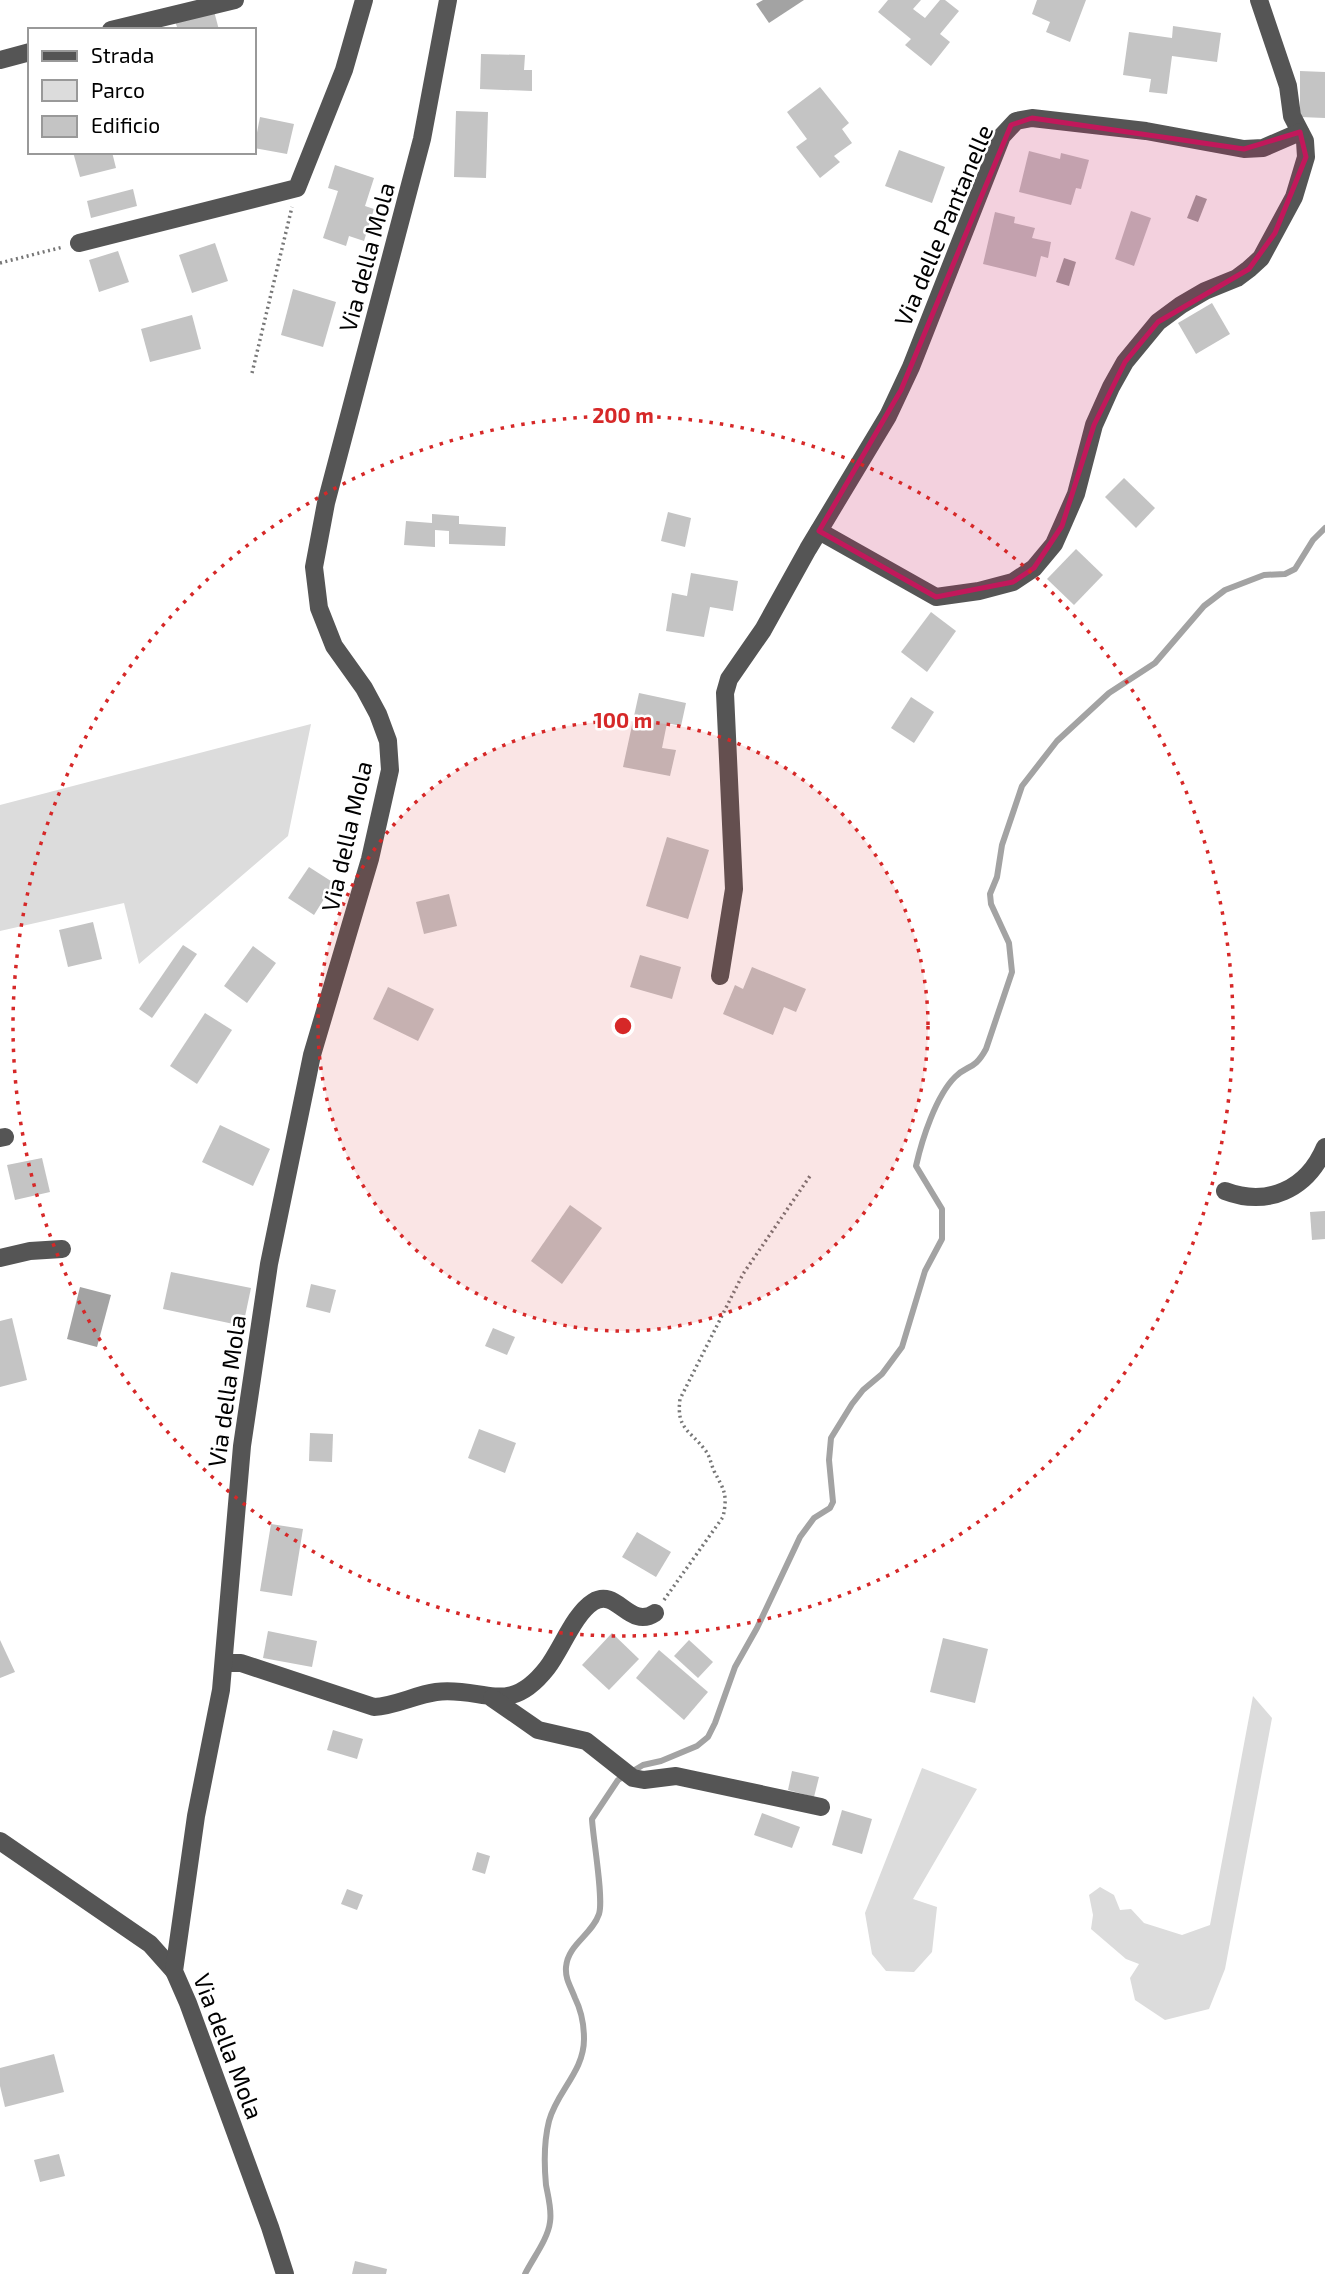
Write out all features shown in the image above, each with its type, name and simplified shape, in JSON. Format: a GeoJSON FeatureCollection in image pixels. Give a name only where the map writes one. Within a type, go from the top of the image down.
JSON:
{"type":"FeatureCollection","features":[{"type":"Feature","properties":{"kind":"street"},"geometry":{"type":"LineString","coordinates":[[119,28],[235,0]]}},
{"type":"Feature","properties":{"kind":"street"},"geometry":{"type":"LineString","coordinates":[[79,243],[297,188],[344,70],[364,0]]}},
{"type":"Feature","properties":{"kind":"street","name":"Via della Mola"},"geometry":{"type":"LineString","coordinates":[[285,2274],[188,2003],[174,1972],[196,1816],[225,1663],[241,1457],[269,1264],[312,1055],[370,859],[390,770],[388,741],[378,714],[334,646],[321,617],[315,584],[315,558],[326,503],[422,139],[448,0]]}},
{"type":"Feature","properties":{"kind":"street"},"geometry":{"type":"LineString","coordinates":[[819,531],[936,597],[979,591],[1013,582],[1034,568],[1054,544],[1076,494],[1094,425],[1125,362],[1157,322],[1193,298],[1237,278],[1261,258],[1294,197],[1306,157],[1305,141],[1292,116],[1288,86],[1259,0]]}},
{"type":"Feature","properties":{"kind":"street"},"geometry":{"type":"LineString","coordinates":[[0,60],[28,53]]}},
{"type":"Feature","properties":{"kind":"street","name":"Via delle Pantanelle"},"geometry":{"type":"LineString","coordinates":[[720,976],[734,889],[726,685],[763,630],[819,531],[879,434],[901,390],[1002,136],[1011,125],[1022,118],[1146,131],[1244,149],[1263,148],[1300,132]]}},
{"type":"Feature","properties":{"kind":"street"},"geometry":{"type":"LineString","coordinates":[[1225,1191],[1244,1198],[1267,1197],[1286,1190],[1300,1183],[1325,1147]]}},
{"type":"Feature","properties":{"kind":"street"},"geometry":{"type":"LineString","coordinates":[[0,1258],[30,1251],[62,1249]]}},
{"type":"Feature","properties":{"kind":"street"},"geometry":{"type":"LineString","coordinates":[[225,1663],[241,1662],[374,1707],[384,1707],[421,1694],[449,1690],[492,1698],[526,1689],[537,1681],[583,1611],[593,1602],[601,1599],[612,1601],[642,1618],[655,1613]]}},
{"type":"Feature","properties":{"kind":"street"},"geometry":{"type":"LineString","coordinates":[[492,1698],[538,1730],[586,1741],[626,1774],[644,1780],[676,1776],[821,1807]]}},
{"type":"Feature","properties":{"kind":"street"},"geometry":{"type":"LineString","coordinates":[[0,1841],[150,1944],[174,1972]]}},
{"type":"Feature","properties":{"kind":"path"},"geometry":{"type":"LineString","coordinates":[[252,373],[297,188]]}},
{"type":"Feature","properties":{"kind":"path"},"geometry":{"type":"LineString","coordinates":[[0,264],[79,243]]}},
{"type":"Feature","properties":{"kind":"path"},"geometry":{"type":"LineString","coordinates":[[655,1613],[723,1517],[727,1502],[724,1487],[708,1453],[682,1425],[678,1412],[680,1399],[743,1273],[810,1175]]}},
{"type":"Feature","properties":{"kind":"highlighted area"},"geometry":{"type":"Polygon","coordinates":[[[1032,118],[1244,149],[1300,132],[1306,157],[1275,233],[1249,269],[1158,322],[1125,362],[1094,425],[1062,526],[1034,568],[1013,582],[936,597],[819,531],[901,390],[1011,125],[1032,118]]]}},
{"type":"Feature","properties":{"kind":"green space"},"geometry":{"type":"Polygon","coordinates":[[[311,724],[288,836],[139,964],[124,903],[0,931],[0,805],[311,724]]]}},
{"type":"Feature","properties":{"kind":"green space"},"geometry":{"type":"Polygon","coordinates":[[[1253,1696],[1272,1718],[1225,1969],[1209,2009],[1165,2020],[1135,2000],[1130,1978],[1139,1964],[1126,1959],[1091,1929],[1093,1915],[1089,1895],[1100,1887],[1114,1895],[1120,1910],[1131,1909],[1144,1923],[1182,1935],[1210,1925],[1253,1696]]]}},
{"type":"Feature","properties":{"kind":"green space"},"geometry":{"type":"Polygon","coordinates":[[[922,1768],[977,1789],[913,1899],[937,1907],[932,1952],[914,1972],[886,1971],[872,1954],[865,1913],[922,1768]]]}},
{"type":"Feature","properties":{"kind":"shaded area"},"geometry":{"type":"Polygon","coordinates":[[[763,0],[804,0],[769,23],[756,4],[763,0]]]}},
{"type":"Feature","properties":{"kind":"shaded area"},"geometry":{"type":"Polygon","coordinates":[[[1196,195],[1207,199],[1198,222],[1187,218],[1196,195]]]}},
{"type":"Feature","properties":{"kind":"shaded area"},"geometry":{"type":"Polygon","coordinates":[[[1064,258],[1076,262],[1069,286],[1056,282],[1064,258]]]}},
{"type":"Feature","properties":{"kind":"shaded area"},"geometry":{"type":"Polygon","coordinates":[[[80,1287],[111,1295],[97,1347],[67,1339],[80,1287]]]}},
{"type":"Feature","properties":{"kind":"building"},"geometry":{"type":"Polygon","coordinates":[[[888,0],[921,0],[913,9],[925,18],[940,0],[945,0],[959,11],[940,34],[950,42],[931,66],[905,45],[911,39],[878,12],[888,0]]]}},
{"type":"Feature","properties":{"kind":"building"},"geometry":{"type":"Polygon","coordinates":[[[1037,0],[1086,0],[1070,42],[1046,32],[1050,22],[1032,14],[1037,0]]]}},
{"type":"Feature","properties":{"kind":"building"},"geometry":{"type":"Polygon","coordinates":[[[214,11],[218,28],[177,28],[175,21],[214,11]]]}},
{"type":"Feature","properties":{"kind":"building"},"geometry":{"type":"Polygon","coordinates":[[[1173,26],[1221,33],[1217,62],[1172,56],[1167,94],[1149,92],[1151,79],[1123,75],[1129,32],[1172,38],[1173,26]]]}},
{"type":"Feature","properties":{"kind":"building"},"geometry":{"type":"Polygon","coordinates":[[[481,54],[525,55],[524,70],[532,70],[532,91],[480,89],[481,54]]]}},
{"type":"Feature","properties":{"kind":"building"},"geometry":{"type":"Polygon","coordinates":[[[1300,71],[1325,72],[1325,118],[1300,117],[1300,71]]]}},
{"type":"Feature","properties":{"kind":"building"},"geometry":{"type":"Polygon","coordinates":[[[820,87],[849,123],[842,129],[852,143],[834,156],[840,162],[820,178],[796,147],[807,139],[787,112],[820,87]]]}},
{"type":"Feature","properties":{"kind":"building"},"geometry":{"type":"Polygon","coordinates":[[[456,111],[488,112],[486,178],[454,177],[456,111]]]}},
{"type":"Feature","properties":{"kind":"building"},"geometry":{"type":"Polygon","coordinates":[[[260,117],[294,124],[287,154],[256,148],[260,117]]]}},
{"type":"Feature","properties":{"kind":"building"},"geometry":{"type":"Polygon","coordinates":[[[899,150],[945,167],[932,203],[885,186],[899,150]]]}},
{"type":"Feature","properties":{"kind":"building"},"geometry":{"type":"Polygon","coordinates":[[[1029,151],[1060,159],[1061,153],[1089,160],[1081,189],[1076,188],[1071,205],[1019,192],[1029,151]]]}},
{"type":"Feature","properties":{"kind":"building"},"geometry":{"type":"Polygon","coordinates":[[[74,154],[112,154],[116,168],[80,177],[74,154]]]}},
{"type":"Feature","properties":{"kind":"building"},"geometry":{"type":"Polygon","coordinates":[[[335,165],[374,178],[365,206],[374,209],[364,241],[349,236],[346,246],[323,238],[338,191],[328,188],[335,165]]]}},
{"type":"Feature","properties":{"kind":"building"},"geometry":{"type":"Polygon","coordinates":[[[133,189],[137,206],[91,218],[87,201],[133,189]]]}},
{"type":"Feature","properties":{"kind":"building"},"geometry":{"type":"Polygon","coordinates":[[[1131,211],[1151,218],[1134,266],[1115,259],[1131,211]]]}},
{"type":"Feature","properties":{"kind":"building"},"geometry":{"type":"Polygon","coordinates":[[[995,212],[1015,217],[1014,223],[1035,228],[1032,238],[1051,242],[1048,258],[1041,256],[1036,277],[983,264],[995,212]]]}},
{"type":"Feature","properties":{"kind":"building"},"geometry":{"type":"Polygon","coordinates":[[[215,243],[228,281],[192,293],[179,255],[215,243]]]}},
{"type":"Feature","properties":{"kind":"building"},"geometry":{"type":"Polygon","coordinates":[[[118,251],[129,282],[99,292],[89,260],[118,251]]]}},
{"type":"Feature","properties":{"kind":"building"},"geometry":{"type":"Polygon","coordinates":[[[293,289],[336,302],[323,347],[281,335],[293,289]]]}},
{"type":"Feature","properties":{"kind":"building"},"geometry":{"type":"Polygon","coordinates":[[[1212,303],[1230,334],[1196,354],[1178,323],[1212,303]]]}},
{"type":"Feature","properties":{"kind":"building"},"geometry":{"type":"Polygon","coordinates":[[[192,315],[201,349],[150,362],[141,329],[192,315]]]}},
{"type":"Feature","properties":{"kind":"building"},"geometry":{"type":"Polygon","coordinates":[[[1124,478],[1155,508],[1136,528],[1105,497],[1124,478]]]}},
{"type":"Feature","properties":{"kind":"building"},"geometry":{"type":"Polygon","coordinates":[[[668,512],[691,518],[685,547],[661,541],[668,512]]]}},
{"type":"Feature","properties":{"kind":"building"},"geometry":{"type":"Polygon","coordinates":[[[432,514],[459,516],[459,524],[506,527],[505,546],[449,544],[449,531],[435,530],[435,547],[404,545],[406,521],[432,523],[432,514]]]}},
{"type":"Feature","properties":{"kind":"building"},"geometry":{"type":"Polygon","coordinates":[[[1076,549],[1103,575],[1074,605],[1047,579],[1076,549]]]}},
{"type":"Feature","properties":{"kind":"building"},"geometry":{"type":"Polygon","coordinates":[[[691,573],[738,581],[733,611],[710,607],[704,637],[666,631],[672,593],[687,596],[691,573]]]}},
{"type":"Feature","properties":{"kind":"building"},"geometry":{"type":"Polygon","coordinates":[[[931,612],[956,631],[927,672],[901,652],[931,612]]]}},
{"type":"Feature","properties":{"kind":"building"},"geometry":{"type":"Polygon","coordinates":[[[639,693],[686,703],[681,726],[667,723],[662,748],[676,750],[670,776],[623,767],[639,693]]]}},
{"type":"Feature","properties":{"kind":"building"},"geometry":{"type":"Polygon","coordinates":[[[911,697],[934,712],[914,743],[891,728],[911,697]]]}},
{"type":"Feature","properties":{"kind":"building"},"geometry":{"type":"Polygon","coordinates":[[[667,837],[709,850],[688,919],[646,906],[667,837]]]}},
{"type":"Feature","properties":{"kind":"building"},"geometry":{"type":"Polygon","coordinates":[[[309,867],[334,883],[314,915],[288,898],[309,867]]]}},
{"type":"Feature","properties":{"kind":"building"},"geometry":{"type":"Polygon","coordinates":[[[449,894],[457,926],[424,934],[416,902],[449,894]]]}},
{"type":"Feature","properties":{"kind":"building"},"geometry":{"type":"Polygon","coordinates":[[[93,922],[102,959],[68,967],[59,930],[93,922]]]}},
{"type":"Feature","properties":{"kind":"building"},"geometry":{"type":"Polygon","coordinates":[[[183,945],[197,954],[152,1018],[139,1009],[183,945]]]}},
{"type":"Feature","properties":{"kind":"building"},"geometry":{"type":"Polygon","coordinates":[[[253,946],[276,963],[247,1003],[224,986],[253,946]]]}},
{"type":"Feature","properties":{"kind":"building"},"geometry":{"type":"Polygon","coordinates":[[[640,955],[681,967],[672,999],[630,987],[640,955]]]}},
{"type":"Feature","properties":{"kind":"building"},"geometry":{"type":"Polygon","coordinates":[[[752,967],[806,989],[796,1012],[784,1007],[773,1035],[723,1014],[735,985],[743,989],[752,967]]]}},
{"type":"Feature","properties":{"kind":"building"},"geometry":{"type":"Polygon","coordinates":[[[388,987],[434,1009],[418,1041],[373,1019],[388,987]]]}},
{"type":"Feature","properties":{"kind":"building"},"geometry":{"type":"Polygon","coordinates":[[[205,1013],[232,1030],[197,1084],[170,1066],[205,1013]]]}},
{"type":"Feature","properties":{"kind":"building"},"geometry":{"type":"Polygon","coordinates":[[[220,1125],[270,1149],[253,1186],[202,1162],[220,1125]]]}},
{"type":"Feature","properties":{"kind":"building"},"geometry":{"type":"Polygon","coordinates":[[[42,1158],[50,1192],[15,1200],[7,1165],[42,1158]]]}},
{"type":"Feature","properties":{"kind":"building"},"geometry":{"type":"Polygon","coordinates":[[[570,1205],[602,1228],[562,1284],[531,1261],[570,1205]]]}},
{"type":"Feature","properties":{"kind":"building"},"geometry":{"type":"Polygon","coordinates":[[[1325,1211],[1325,1239],[1312,1240],[1310,1212],[1325,1211]]]}},
{"type":"Feature","properties":{"kind":"building"},"geometry":{"type":"Polygon","coordinates":[[[171,1272],[251,1288],[243,1326],[163,1309],[171,1272]]]}},
{"type":"Feature","properties":{"kind":"building"},"geometry":{"type":"Polygon","coordinates":[[[311,1284],[336,1290],[330,1313],[306,1307],[311,1284]]]}},
{"type":"Feature","properties":{"kind":"building"},"geometry":{"type":"Polygon","coordinates":[[[12,1318],[27,1380],[0,1387],[0,1321],[12,1318]]]}},
{"type":"Feature","properties":{"kind":"building"},"geometry":{"type":"Polygon","coordinates":[[[493,1328],[515,1337],[507,1355],[485,1346],[493,1328]]]}},
{"type":"Feature","properties":{"kind":"building"},"geometry":{"type":"Polygon","coordinates":[[[479,1429],[516,1443],[505,1473],[468,1458],[479,1429]]]}},
{"type":"Feature","properties":{"kind":"building"},"geometry":{"type":"Polygon","coordinates":[[[310,1433],[333,1434],[332,1462],[309,1461],[310,1433]]]}},
{"type":"Feature","properties":{"kind":"building"},"geometry":{"type":"Polygon","coordinates":[[[271,1524],[303,1529],[292,1596],[260,1591],[271,1524]]]}},
{"type":"Feature","properties":{"kind":"building"},"geometry":{"type":"Polygon","coordinates":[[[637,1532],[671,1552],[656,1577],[622,1557],[637,1532]]]}},
{"type":"Feature","properties":{"kind":"building"},"geometry":{"type":"Polygon","coordinates":[[[268,1631],[317,1641],[312,1667],[263,1658],[268,1631]]]}},
{"type":"Feature","properties":{"kind":"building"},"geometry":{"type":"Polygon","coordinates":[[[612,1633],[639,1659],[609,1690],[582,1665],[612,1633]]]}},
{"type":"Feature","properties":{"kind":"building"},"geometry":{"type":"Polygon","coordinates":[[[943,1638],[988,1649],[975,1703],[930,1692],[943,1638]]]}},
{"type":"Feature","properties":{"kind":"building"},"geometry":{"type":"Polygon","coordinates":[[[0,1640],[15,1672],[0,1678],[0,1640]]]}},
{"type":"Feature","properties":{"kind":"building"},"geometry":{"type":"Polygon","coordinates":[[[689,1640],[713,1662],[698,1678],[674,1656],[689,1640]]]}},
{"type":"Feature","properties":{"kind":"building"},"geometry":{"type":"Polygon","coordinates":[[[659,1650],[708,1692],[684,1720],[636,1678],[659,1650]]]}},
{"type":"Feature","properties":{"kind":"building"},"geometry":{"type":"Polygon","coordinates":[[[333,1730],[363,1739],[357,1759],[327,1750],[333,1730]]]}},
{"type":"Feature","properties":{"kind":"building"},"geometry":{"type":"Polygon","coordinates":[[[792,1771],[819,1777],[814,1797],[788,1790],[792,1771]]]}},
{"type":"Feature","properties":{"kind":"building"},"geometry":{"type":"Polygon","coordinates":[[[842,1810],[872,1819],[862,1854],[832,1845],[842,1810]]]}},
{"type":"Feature","properties":{"kind":"building"},"geometry":{"type":"Polygon","coordinates":[[[762,1813],[800,1827],[792,1848],[754,1835],[762,1813]]]}},
{"type":"Feature","properties":{"kind":"building"},"geometry":{"type":"Polygon","coordinates":[[[477,1852],[490,1856],[485,1874],[472,1870],[477,1852]]]}},
{"type":"Feature","properties":{"kind":"building"},"geometry":{"type":"Polygon","coordinates":[[[347,1889],[363,1895],[357,1910],[341,1904],[347,1889]]]}},
{"type":"Feature","properties":{"kind":"building"},"geometry":{"type":"Polygon","coordinates":[[[54,2054],[64,2092],[5,2107],[0,2086],[0,2068],[54,2054]]]}},
{"type":"Feature","properties":{"kind":"building"},"geometry":{"type":"Polygon","coordinates":[[[59,2154],[65,2176],[40,2182],[34,2160],[59,2154]]]}},
{"type":"Feature","properties":{"kind":"building"},"geometry":{"type":"Polygon","coordinates":[[[355,2261],[387,2269],[386,2274],[352,2274],[355,2261]]]}},
{"type":"Feature","properties":{"kind":"waterway"},"geometry":{"type":"LineString","coordinates":[[525,2274],[543,2242],[550,2222],[545,2161],[549,2121],[580,2062],[583,2051],[582,2018],[567,1979],[566,1967],[571,1952],[599,1914],[599,1883],[592,1819],[618,1780],[643,1765],[661,1761],[697,1746],[708,1737],[735,1667],[757,1628],[800,1537],[814,1518],[830,1508],[833,1502],[829,1460],[831,1438],[852,1404],[863,1390],[882,1374],[902,1347],[925,1271],[942,1239],[942,1209],[916,1166],[922,1143],[936,1106],[948,1085],[978,1061],[986,1049],[1012,972],[1009,943],[991,904],[990,894],[997,877],[1002,845],[1022,786],[1057,741],[1109,693],[1155,663],[1204,606],[1225,590],[1264,575],[1285,574],[1295,569],[1313,540],[1325,528]]}}]}
